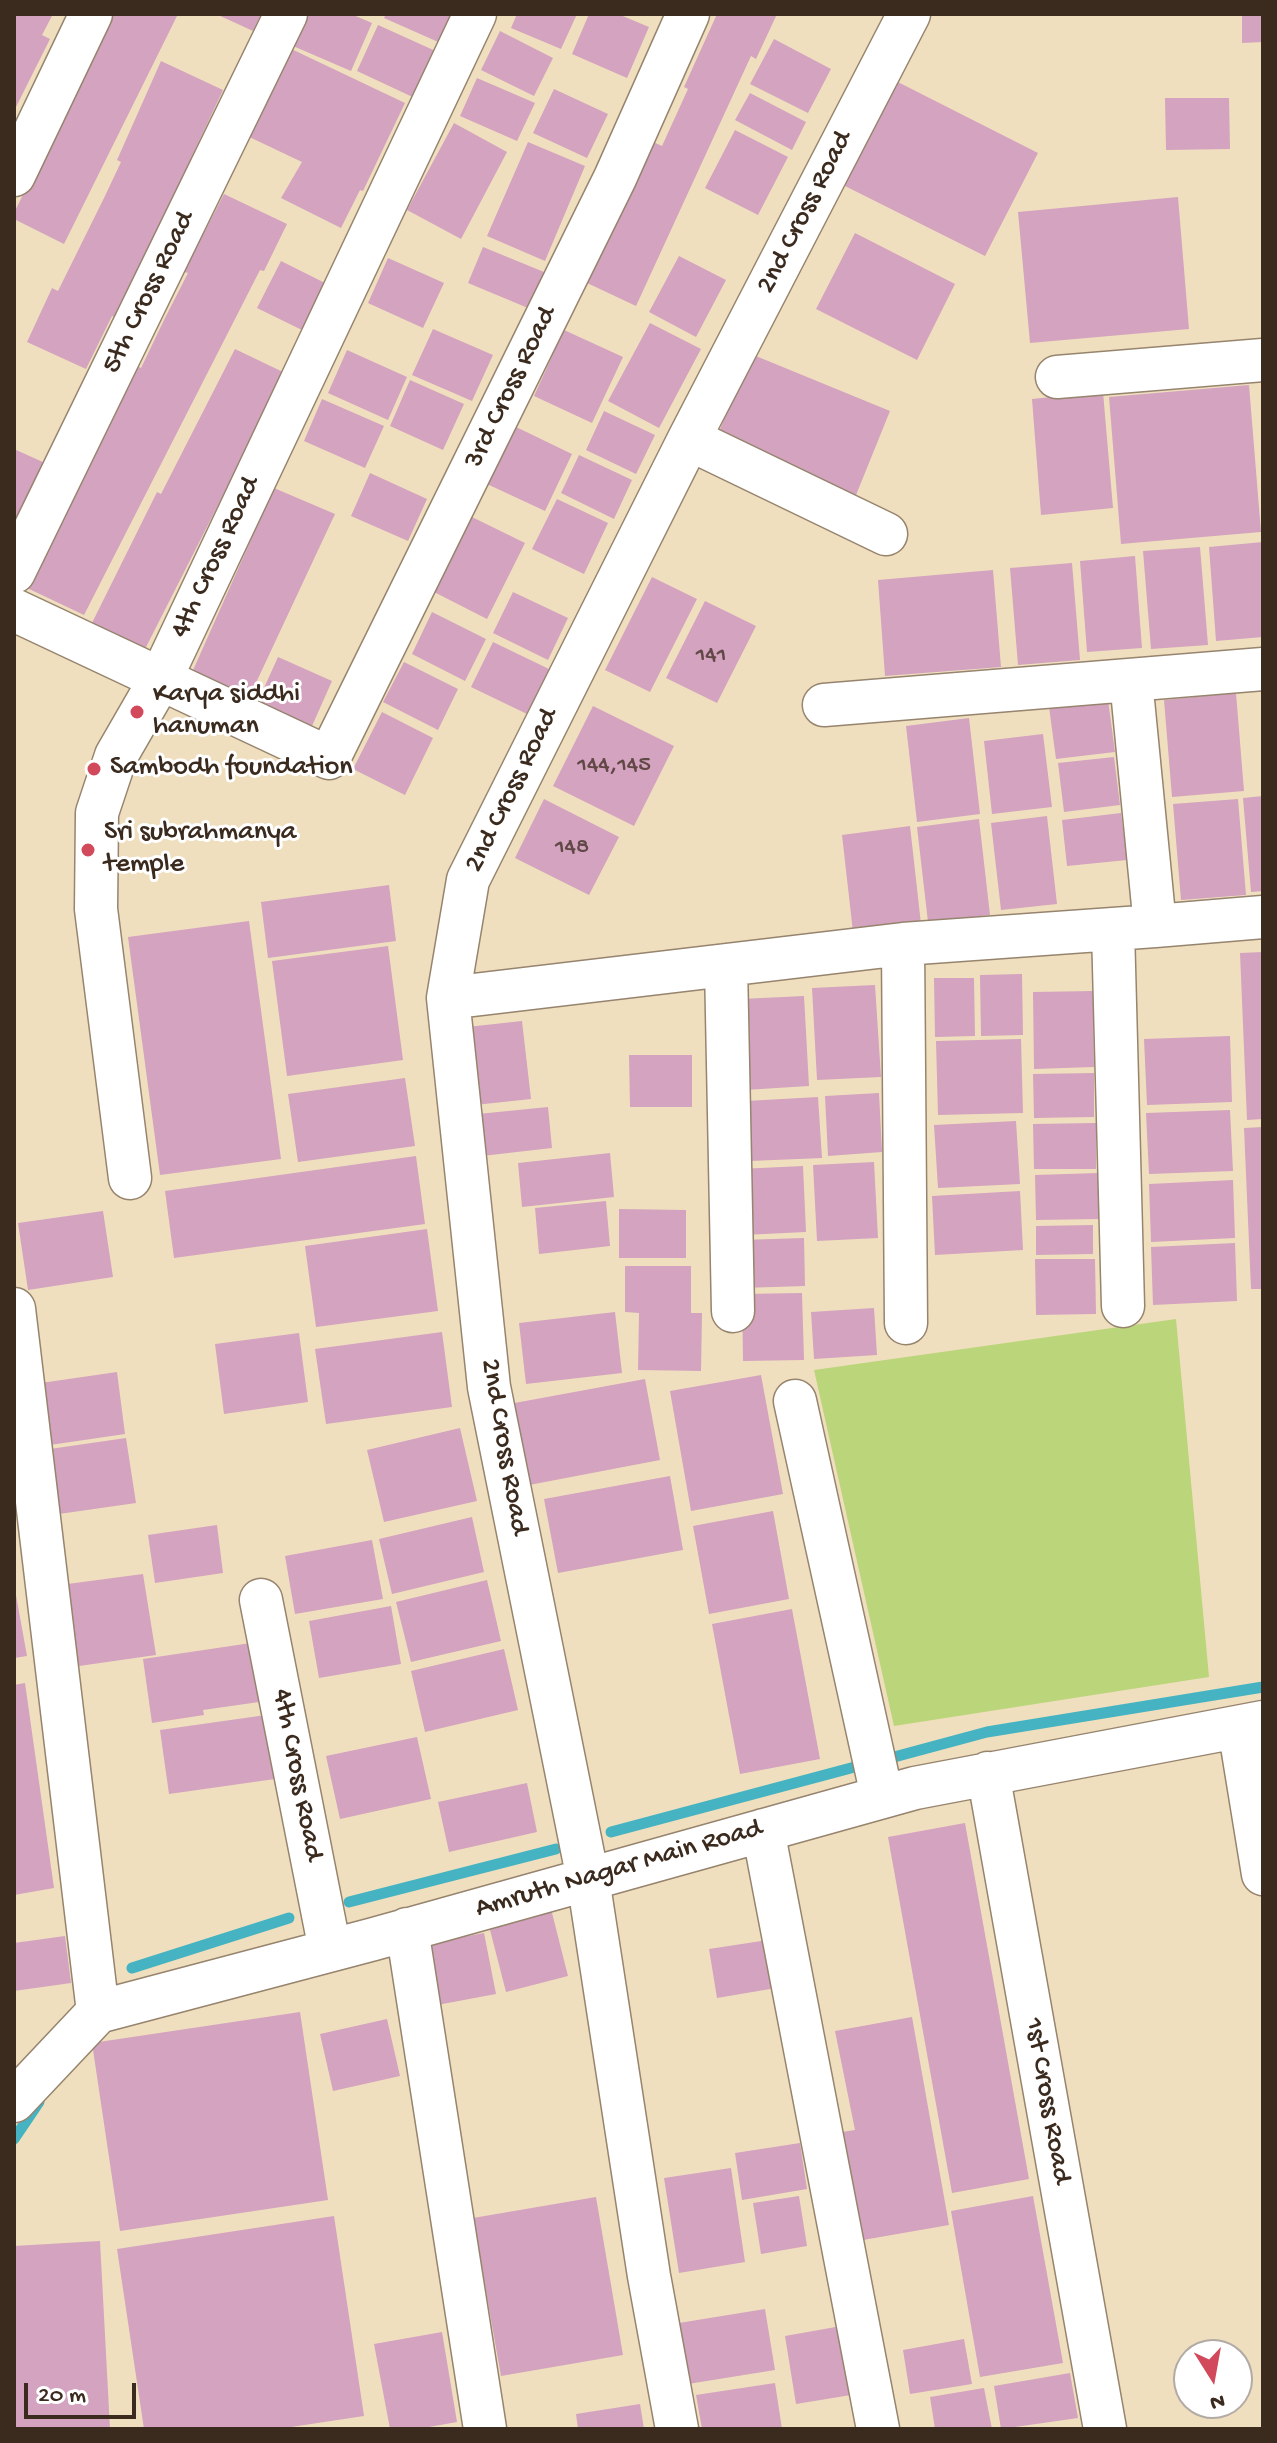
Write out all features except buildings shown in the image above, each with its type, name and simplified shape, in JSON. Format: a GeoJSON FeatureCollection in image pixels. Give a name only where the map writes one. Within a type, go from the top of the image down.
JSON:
{"type":"FeatureCollection","features":[{"type":"Feature","properties":{"kind":"street"},"geometry":{"type":"LineString","coordinates":[[14,175],[91,14]]}},
{"type":"Feature","properties":{"kind":"street","name":"5th Cross Road"},"geometry":{"type":"LineString","coordinates":[[14,572],[286,14]]}},
{"type":"Feature","properties":{"kind":"street","name":"4th Cross Road"},"geometry":{"type":"LineString","coordinates":[[130,1178],[96,909],[97,813],[116,756],[161,678],[475,14]]}},
{"type":"Feature","properties":{"kind":"street","name":"3rd Cross Road"},"geometry":{"type":"LineString","coordinates":[[161,678],[329,758],[615,178],[688,14]]}},
{"type":"Feature","properties":{"kind":"street","name":"2nd Cross Road"},"geometry":{"type":"LineString","coordinates":[[677,2429],[649,2276],[588,1879],[489,1387],[448,998],[468,880],[689,439],[909,14]]}},
{"type":"Feature","properties":{"kind":"street"},"geometry":{"type":"LineString","coordinates":[[1057,377],[1263,360]]}},
{"type":"Feature","properties":{"kind":"street"},"geometry":{"type":"LineString","coordinates":[[689,439],[886,534]]}},
{"type":"Feature","properties":{"kind":"street"},"geometry":{"type":"LineString","coordinates":[[14,610],[161,678]]}},
{"type":"Feature","properties":{"kind":"street"},"geometry":{"type":"LineString","coordinates":[[824,705],[1263,669]]}},
{"type":"Feature","properties":{"kind":"street"},"geometry":{"type":"LineString","coordinates":[[1131,680],[1155,926]]}},
{"type":"Feature","properties":{"kind":"street"},"geometry":{"type":"LineString","coordinates":[[448,998],[903,944],[1263,917]]}},
{"type":"Feature","properties":{"kind":"street"},"geometry":{"type":"LineString","coordinates":[[1113,929],[1123,1306]]}},
{"type":"Feature","properties":{"kind":"street"},"geometry":{"type":"LineString","coordinates":[[903,944],[906,1323]]}},
{"type":"Feature","properties":{"kind":"street"},"geometry":{"type":"LineString","coordinates":[[726,965],[733,1311]]}},
{"type":"Feature","properties":{"kind":"street"},"geometry":{"type":"LineString","coordinates":[[14,1309],[94,1976],[14,2101]]}},
{"type":"Feature","properties":{"kind":"street"},"geometry":{"type":"LineString","coordinates":[[795,1401],[877,1772]]}},
{"type":"Feature","properties":{"kind":"street","name":"4th Cross Road"},"geometry":{"type":"LineString","coordinates":[[261,1600],[330,1950]]}},
{"type":"Feature","properties":{"kind":"street"},"geometry":{"type":"LineString","coordinates":[[1251,1724],[1263,1874]]}},
{"type":"Feature","properties":{"kind":"street","name":"Amruth Nagar Main Road"},"geometry":{"type":"LineString","coordinates":[[94,1976],[330,1950],[763,1830],[877,1772],[988,1773],[1251,1724]]}},
{"type":"Feature","properties":{"kind":"street","name":"1st Cross Road"},"geometry":{"type":"LineString","coordinates":[[988,1773],[1105,2429]]}},
{"type":"Feature","properties":{"kind":"street"},"geometry":{"type":"LineString","coordinates":[[763,1830],[878,2429]]}},
{"type":"Feature","properties":{"kind":"street"},"geometry":{"type":"LineString","coordinates":[[407,1929],[469,2310],[485,2429]]}},
{"type":"Feature","properties":{"kind":"green space"},"geometry":{"type":"Polygon","coordinates":[[[1176,1319],[1209,1677],[894,1726],[814,1370],[1176,1319]]]}},
{"type":"Feature","properties":{"kind":"waterway"},"geometry":{"type":"LineString","coordinates":[[883,1760],[987,1732],[1263,1687]]}},
{"type":"Feature","properties":{"kind":"waterway"},"geometry":{"type":"LineString","coordinates":[[611,1832],[866,1764]]}},
{"type":"Feature","properties":{"kind":"waterway"},"geometry":{"type":"LineString","coordinates":[[349,1902],[556,1849]]}},
{"type":"Feature","properties":{"kind":"waterway"},"geometry":{"type":"LineString","coordinates":[[132,1968],[289,1918]]}},
{"type":"Feature","properties":{"kind":"waterway"},"geometry":{"type":"LineString","coordinates":[[14,2139],[39,2102]]}},
{"type":"Feature","properties":{"kind":"place","name":"Karya siddhi hanuman"},"geometry":{"type":"Point","coordinates":[137,712]}},
{"type":"Feature","properties":{"kind":"place","name":"Sambodh foundation"},"geometry":{"type":"Point","coordinates":[94,769]}},
{"type":"Feature","properties":{"kind":"place","name":"Sri subrahmanya temple"},"geometry":{"type":"Point","coordinates":[88,850]}}]}
